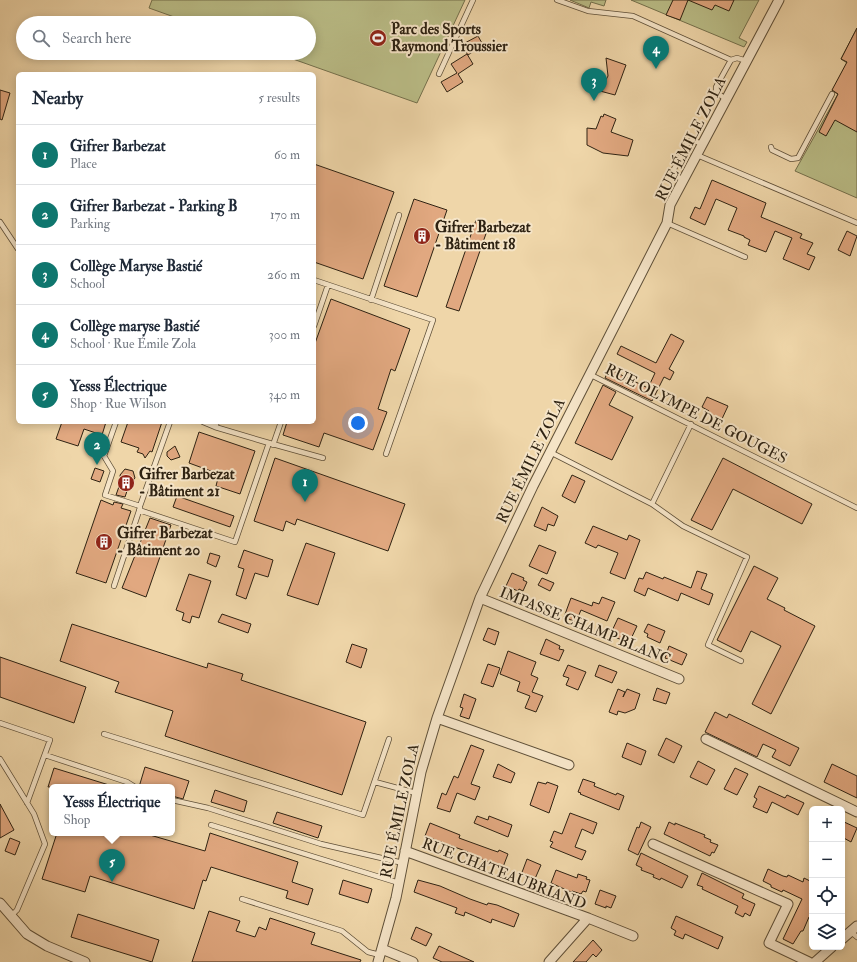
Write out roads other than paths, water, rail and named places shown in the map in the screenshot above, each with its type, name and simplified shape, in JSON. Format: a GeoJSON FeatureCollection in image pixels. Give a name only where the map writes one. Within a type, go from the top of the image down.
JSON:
{"type":"FeatureCollection","features":[{"type":"Feature","properties":{"kind":"street","name":"RUE ÉMILE ZOLA"},"geometry":{"type":"LineString","coordinates":[[380,955],[399,883],[420,772],[437,718],[480,598],[550,452],[667,223],[670,205],[779,0]]}},
{"type":"Feature","properties":{"kind":"street","name":"IMPASSE CHAMP BLANC"},"geometry":{"type":"LineString","coordinates":[[480,598],[679,679]]}},
{"type":"Feature","properties":{"kind":"street"},"geometry":{"type":"LineString","coordinates":[[437,718],[569,765]]}},
{"type":"Feature","properties":{"kind":"street"},"geometry":{"type":"LineString","coordinates":[[706,739],[857,812]]}},
{"type":"Feature","properties":{"kind":"street"},"geometry":{"type":"LineString","coordinates":[[653,844],[788,904],[769,943],[809,962]]}},
{"type":"Feature","properties":{"kind":"street","name":"RUE CHATEAUBRIAND"},"geometry":{"type":"LineString","coordinates":[[405,851],[588,918],[549,962]]}},
{"type":"Feature","properties":{"kind":"street"},"geometry":{"type":"LineString","coordinates":[[0,903],[28,934],[47,946],[85,962]]}},
{"type":"Feature","properties":{"kind":"street"},"geometry":{"type":"LineString","coordinates":[[588,918],[633,936]]}},
{"type":"Feature","properties":{"kind":"street"},"geometry":{"type":"LineString","coordinates":[[845,937],[855,932]]}},
{"type":"Feature","properties":{"kind":"street"},"geometry":{"type":"LineString","coordinates":[[815,962],[829,950]]}},
{"type":"Feature","properties":{"kind":"street"},"geometry":{"type":"LineString","coordinates":[[380,955],[413,962]]}},
{"type":"Feature","properties":{"kind":"lane"},"geometry":{"type":"LineString","coordinates":[[439,74],[473,0]]}},
{"type":"Feature","properties":{"kind":"lane"},"geometry":{"type":"LineString","coordinates":[[557,0],[588,11],[633,16],[731,60]]}},
{"type":"Feature","properties":{"kind":"lane"},"geometry":{"type":"LineString","coordinates":[[726,100],[716,92],[716,87],[731,60],[737,58],[747,61]]}},
{"type":"Feature","properties":{"kind":"lane"},"geometry":{"type":"LineString","coordinates":[[770,147],[772,150],[791,159],[798,158],[832,94]]}},
{"type":"Feature","properties":{"kind":"lane"},"geometry":{"type":"LineString","coordinates":[[684,180],[676,176],[674,169],[688,142],[692,140],[702,144]]}},
{"type":"Feature","properties":{"kind":"lane"},"geometry":{"type":"LineString","coordinates":[[697,155],[857,223]]}},
{"type":"Feature","properties":{"kind":"lane"},"geometry":{"type":"LineString","coordinates":[[371,300],[398,215]]}},
{"type":"Feature","properties":{"kind":"lane"},"geometry":{"type":"LineString","coordinates":[[0,222],[16,246]]}},
{"type":"Feature","properties":{"kind":"lane"},"geometry":{"type":"LineString","coordinates":[[667,223],[745,257]]}},
{"type":"Feature","properties":{"kind":"lane"},"geometry":{"type":"LineString","coordinates":[[316,281],[433,320],[386,454]]}},
{"type":"Feature","properties":{"kind":"lane"},"geometry":{"type":"LineString","coordinates":[[316,320],[328,285]]}},
{"type":"Feature","properties":{"kind":"lane","name":"RUE OLYMPE DE GOUGES"},"geometry":{"type":"LineString","coordinates":[[590,374],[857,508]]}},
{"type":"Feature","properties":{"kind":"lane"},"geometry":{"type":"LineString","coordinates":[[115,424],[104,456],[113,471],[105,495],[235,542],[271,444],[280,424]]}},
{"type":"Feature","properties":{"kind":"lane"},"geometry":{"type":"LineString","coordinates":[[114,586],[139,508],[169,424]]}},
{"type":"Feature","properties":{"kind":"lane"},"geometry":{"type":"LineString","coordinates":[[216,424],[271,444],[323,458]]}},
{"type":"Feature","properties":{"kind":"lane"},"geometry":{"type":"LineString","coordinates":[[652,504],[691,424]]}},
{"type":"Feature","properties":{"kind":"lane"},"geometry":{"type":"LineString","coordinates":[[550,452],[652,504],[683,526],[747,557],[708,645],[740,661]]}},
{"type":"Feature","properties":{"kind":"lane"},"geometry":{"type":"LineString","coordinates":[[0,723],[50,740],[27,803]]}},
{"type":"Feature","properties":{"kind":"lane"},"geometry":{"type":"LineString","coordinates":[[104,734],[363,815],[389,739]]}},
{"type":"Feature","properties":{"kind":"lane"},"geometry":{"type":"LineString","coordinates":[[45,755],[130,784]]}},
{"type":"Feature","properties":{"kind":"lane"},"geometry":{"type":"LineString","coordinates":[[0,759],[34,814],[45,844],[17,910],[11,916]]}},
{"type":"Feature","properties":{"kind":"lane"},"geometry":{"type":"LineString","coordinates":[[375,782],[416,793]]}},
{"type":"Feature","properties":{"kind":"lane"},"geometry":{"type":"LineString","coordinates":[[175,801],[187,805],[208,808],[321,844],[403,863]]}},
{"type":"Feature","properties":{"kind":"lane"},"geometry":{"type":"LineString","coordinates":[[211,825],[399,883]]}},
{"type":"Feature","properties":{"kind":"lane"},"geometry":{"type":"LineString","coordinates":[[242,899],[342,931],[368,952],[380,955]]}},
{"type":"Feature","properties":{"kind":"place","name":"Parc des Sports Raymond Troussier"},"geometry":{"type":"Point","coordinates":[378,38]}},
{"type":"Feature","properties":{"kind":"place","name":"Collège maryse Bastié"},"geometry":{"type":"Point","coordinates":[656,69]}},
{"type":"Feature","properties":{"kind":"place","name":"Collège Maryse Bastié"},"geometry":{"type":"Point","coordinates":[594,101]}},
{"type":"Feature","properties":{"kind":"place","name":"Gifrer Barbezat - Bâtiment 18"},"geometry":{"type":"Point","coordinates":[422,236]}},
{"type":"Feature","properties":{"kind":"place","name":"Gifrer Barbezat - Parking B"},"geometry":{"type":"Point","coordinates":[97,465]}},
{"type":"Feature","properties":{"kind":"place","name":"Gifrer Barbezat - Bâtiment 21"},"geometry":{"type":"Point","coordinates":[126,483]}},
{"type":"Feature","properties":{"kind":"place","name":"Gifrer Barbezat"},"geometry":{"type":"Point","coordinates":[305,502]}},
{"type":"Feature","properties":{"kind":"place","name":"Gifrer Barbezat - Bâtiment 20"},"geometry":{"type":"Point","coordinates":[104,542]}},
{"type":"Feature","properties":{"kind":"place","name":"Yesss Électrique"},"geometry":{"type":"Point","coordinates":[112,882]}}]}
